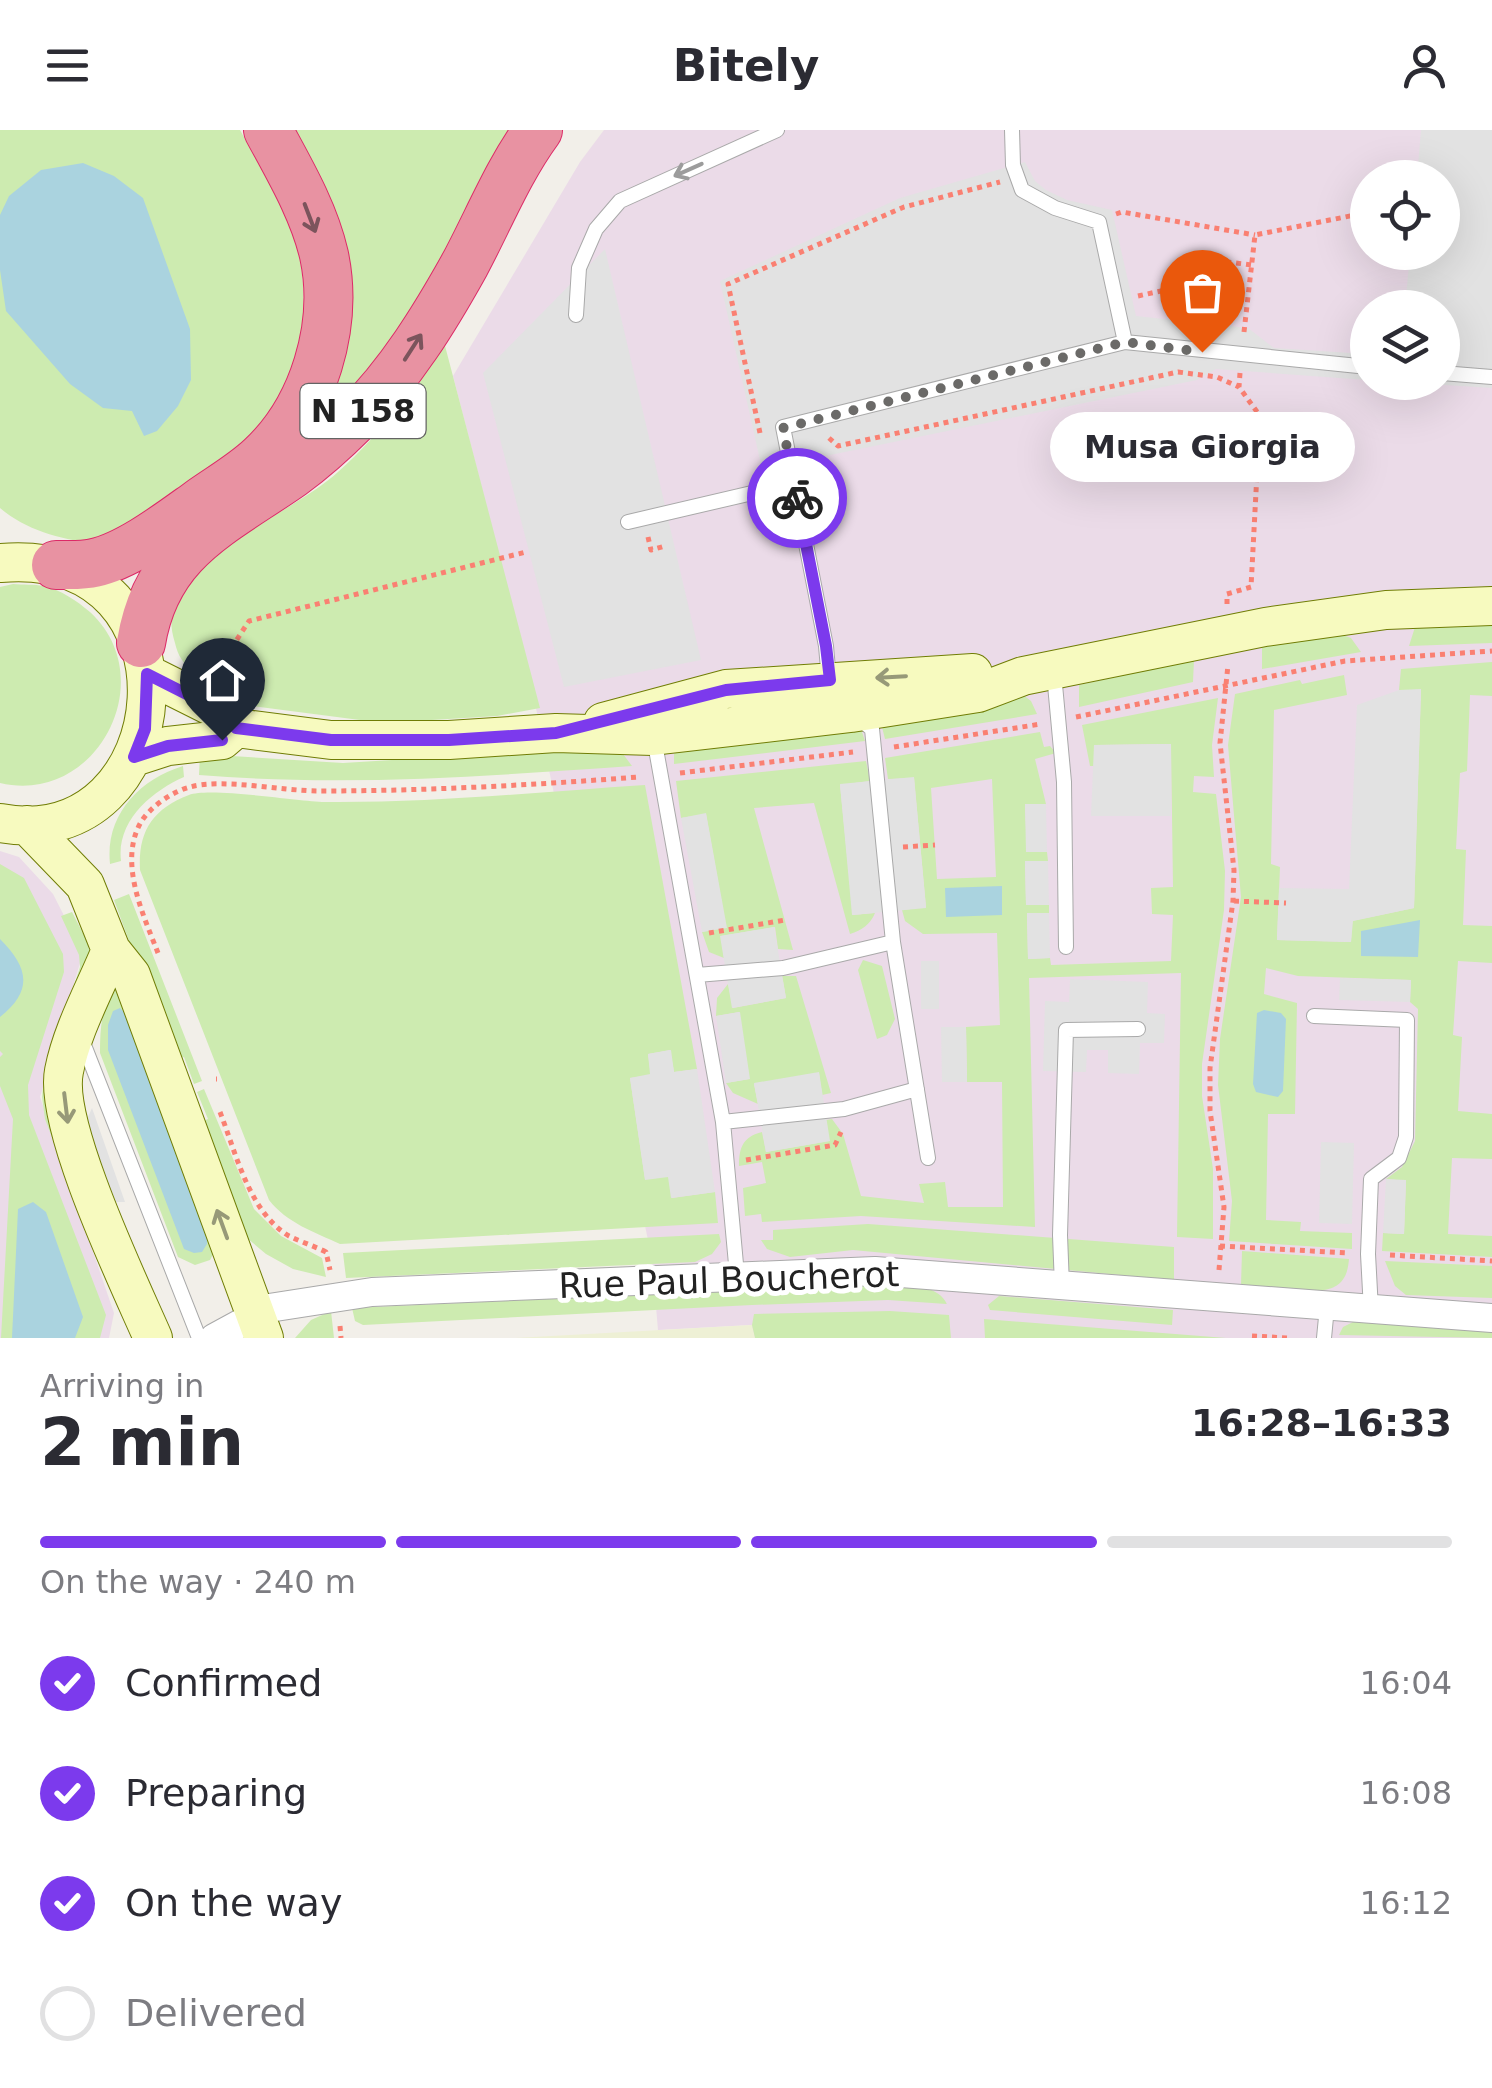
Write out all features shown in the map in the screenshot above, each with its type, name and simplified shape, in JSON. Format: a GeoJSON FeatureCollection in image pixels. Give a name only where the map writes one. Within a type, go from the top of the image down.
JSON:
{"type":"FeatureCollection","features":[{"type":"Feature","properties":{"kind":"highway","name":"N 158"},"geometry":{"type":"LineString","coordinates":[[28,563],[95,563],[109,558],[184,514],[260,459],[282,435],[299,407],[314,376],[324,341],[328,300],[324,255],[308,210],[268,130]]}},
{"type":"Feature","properties":{"kind":"highway","name":"N 158"},"geometry":{"type":"LineString","coordinates":[[144,659],[154,592],[174,561],[202,534],[295,472],[356,418],[381,390],[407,357],[464,266],[506,180],[538,130]]}},
{"type":"Feature","properties":{"kind":"street"},"geometry":{"type":"LineString","coordinates":[[0,534],[28,563],[97,586],[118,604],[144,659],[145,729],[134,757],[85,810],[54,822],[13,824]]}},
{"type":"Feature","properties":{"kind":"street"},"geometry":{"type":"LineString","coordinates":[[144,659],[224,713],[236,728],[331,740],[449,740],[556,733],[653,736],[851,714],[978,693],[1038,674],[1228,636],[1360,613],[1482,601]]}},
{"type":"Feature","properties":{"kind":"street"},"geometry":{"type":"LineString","coordinates":[[556,733],[726,690],[978,672],[1038,674]]}},
{"type":"Feature","properties":{"kind":"street"},"geometry":{"type":"LineString","coordinates":[[134,757],[168,746],[222,740],[236,728]]}},
{"type":"Feature","properties":{"kind":"street"},"geometry":{"type":"LineString","coordinates":[[85,810],[85,885],[111,950],[130,975],[259,1327]]}},
{"type":"Feature","properties":{"kind":"street"},"geometry":{"type":"LineString","coordinates":[[13,824],[85,885]]}},
{"type":"Feature","properties":{"kind":"street"},"geometry":{"type":"LineString","coordinates":[[111,950],[64,1073],[64,1114],[153,1338]]}},
{"type":"Feature","properties":{"kind":"street","name":"Rue Paul Boucherot"},"geometry":{"type":"LineString","coordinates":[[214,1338],[259,1327],[270,1308],[372,1292],[874,1270],[1492,1318]]}},
{"type":"Feature","properties":{"kind":"lane"},"geometry":{"type":"LineString","coordinates":[[576,314],[579,268],[596,230],[620,202],[777,130]]}},
{"type":"Feature","properties":{"kind":"lane"},"geometry":{"type":"LineString","coordinates":[[1012,130],[1013,165],[1020,184],[1056,208],[1100,222],[1125,342]]}},
{"type":"Feature","properties":{"kind":"lane"},"geometry":{"type":"LineString","coordinates":[[734,727],[760,708],[828,700],[826,646],[783,428],[1125,342],[1350,365]]}},
{"type":"Feature","properties":{"kind":"lane"},"geometry":{"type":"LineString","coordinates":[[1460,374],[1492,377]]}},
{"type":"Feature","properties":{"kind":"lane"},"geometry":{"type":"LineString","coordinates":[[628,522],[794,483]]}},
{"type":"Feature","properties":{"kind":"lane"},"geometry":{"type":"LineString","coordinates":[[1038,674],[1061,721],[1066,948]]}},
{"type":"Feature","properties":{"kind":"lane"},"geometry":{"type":"LineString","coordinates":[[851,714],[872,729],[893,942],[928,1158]]}},
{"type":"Feature","properties":{"kind":"lane"},"geometry":{"type":"LineString","coordinates":[[653,736],[658,745],[723,1122],[738,1275]]}},
{"type":"Feature","properties":{"kind":"lane"},"geometry":{"type":"LineString","coordinates":[[698,975],[782,968],[893,942]]}},
{"type":"Feature","properties":{"kind":"lane"},"geometry":{"type":"LineString","coordinates":[[1314,1016],[1407,1020],[1406,1138],[1399,1158],[1371,1179],[1371,1310]]}},
{"type":"Feature","properties":{"kind":"lane"},"geometry":{"type":"LineString","coordinates":[[1062,1286],[1066,1030],[1138,1029]]}},
{"type":"Feature","properties":{"kind":"lane"},"geometry":{"type":"LineString","coordinates":[[78,1030],[198,1338]]}},
{"type":"Feature","properties":{"kind":"lane"},"geometry":{"type":"LineString","coordinates":[[723,1122],[844,1109],[917,1089]]}},
{"type":"Feature","properties":{"kind":"lane"},"geometry":{"type":"LineString","coordinates":[[1324,1338],[1327,1306]]}},
{"type":"Feature","properties":{"kind":"path"},"geometry":{"type":"LineString","coordinates":[[1020,184],[904,207],[728,284],[764,450],[827,436],[838,446],[1178,372],[1217,377],[1239,387],[1260,416],[1252,587],[1227,594],[1227,686],[1220,743],[1234,870],[1233,900],[1210,1068],[1210,1111],[1224,1208],[1218,1283]]}},
{"type":"Feature","properties":{"kind":"path"},"geometry":{"type":"LineString","coordinates":[[1112,206],[1122,212],[1256,236],[1350,216]]}},
{"type":"Feature","properties":{"kind":"path"},"geometry":{"type":"LineString","coordinates":[[1100,222],[1122,212]]}},
{"type":"Feature","properties":{"kind":"path"},"geometry":{"type":"LineString","coordinates":[[1239,387],[1256,236]]}},
{"type":"Feature","properties":{"kind":"path"},"geometry":{"type":"LineString","coordinates":[[1116,300],[1220,278],[1228,262],[1252,265]]}},
{"type":"Feature","properties":{"kind":"path"},"geometry":{"type":"LineString","coordinates":[[1260,416],[1312,416]]}},
{"type":"Feature","properties":{"kind":"path"},"geometry":{"type":"LineString","coordinates":[[647,531],[652,550],[665,546]]}},
{"type":"Feature","properties":{"kind":"path"},"geometry":{"type":"LineString","coordinates":[[206,687],[249,621],[526,552]]}},
{"type":"Feature","properties":{"kind":"path"},"geometry":{"type":"LineString","coordinates":[[674,774],[1061,721],[1346,661],[1492,651]]}},
{"type":"Feature","properties":{"kind":"path"},"geometry":{"type":"LineString","coordinates":[[160,958],[133,887],[132,845],[142,819],[173,793],[193,786],[314,791],[433,789],[634,777]]}},
{"type":"Feature","properties":{"kind":"path"},"geometry":{"type":"LineString","coordinates":[[884,849],[935,844]]}},
{"type":"Feature","properties":{"kind":"path"},"geometry":{"type":"LineString","coordinates":[[1233,900],[1286,904]]}},
{"type":"Feature","properties":{"kind":"path"},"geometry":{"type":"LineString","coordinates":[[691,936],[785,920]]}},
{"type":"Feature","properties":{"kind":"path"},"geometry":{"type":"LineString","coordinates":[[215,1099],[266,1217],[288,1235],[326,1252],[341,1338]]}},
{"type":"Feature","properties":{"kind":"path"},"geometry":{"type":"LineString","coordinates":[[728,1163],[835,1145],[842,1130]]}},
{"type":"Feature","properties":{"kind":"path"},"geometry":{"type":"LineString","coordinates":[[1252,1336],[1288,1338]]}},
{"type":"Feature","properties":{"kind":"shaded area"},"geometry":{"type":"Polygon","coordinates":[[[604,130],[1492,130],[1492,1338],[755,1338],[751,1325],[658,1330],[652,1259],[525,656],[453,376],[580,162],[604,130]]]}},
{"type":"Feature","properties":{"kind":"shaded area"},"geometry":{"type":"Polygon","coordinates":[[[1421,130],[1492,130],[1492,388],[1460,386],[1460,290],[1407,290],[1408,270],[1460,270],[1460,160],[1418,160],[1421,130]]]}},
{"type":"Feature","properties":{"kind":"shaded area"},"geometry":{"type":"Polygon","coordinates":[[[1025,162],[1035,181],[1046,190],[1067,200],[1112,210],[1136,316],[1248,328],[1274,348],[1350,353],[1350,379],[1216,369],[1197,380],[762,469],[720,281],[900,198],[1025,162]]]}},
{"type":"Feature","properties":{"kind":"shaded area"},"geometry":{"type":"Polygon","coordinates":[[[605,249],[701,660],[564,687],[483,373],[605,249]]]}},
{"type":"Feature","properties":{"kind":"shaded area"},"geometry":{"type":"Polygon","coordinates":[[[1421,689],[1414,908],[1353,921],[1351,942],[1277,940],[1279,888],[1349,889],[1357,705],[1399,690],[1421,689]]]}},
{"type":"Feature","properties":{"kind":"shaded area"},"geometry":{"type":"Polygon","coordinates":[[[1171,744],[1171,816],[1091,816],[1094,745],[1171,744]]]}},
{"type":"Feature","properties":{"kind":"shaded area"},"geometry":{"type":"Polygon","coordinates":[[[914,777],[926,908],[852,915],[840,784],[914,777]]]}},
{"type":"Feature","properties":{"kind":"shaded area"},"geometry":{"type":"Polygon","coordinates":[[[1025,804],[1046,804],[1047,852],[1026,852],[1025,804]]]}},
{"type":"Feature","properties":{"kind":"shaded area"},"geometry":{"type":"Polygon","coordinates":[[[706,813],[727,928],[702,932],[681,818],[706,813]]]}},
{"type":"Feature","properties":{"kind":"shaded area"},"geometry":{"type":"Polygon","coordinates":[[[0,851],[19,857],[53,894],[83,953],[40,1097],[114,1313],[109,1338],[0,1338],[0,851]]]}},
{"type":"Feature","properties":{"kind":"shaded area"},"geometry":{"type":"Polygon","coordinates":[[[1025,861],[1048,861],[1049,905],[1026,905],[1025,861]]]}},
{"type":"Feature","properties":{"kind":"shaded area"},"geometry":{"type":"Polygon","coordinates":[[[1027,913],[1049,913],[1050,958],[1028,959],[1027,913]]]}},
{"type":"Feature","properties":{"kind":"shaded area"},"geometry":{"type":"Polygon","coordinates":[[[774,927],[786,998],[732,1008],[720,936],[774,927]]]}},
{"type":"Feature","properties":{"kind":"shaded area"},"geometry":{"type":"Polygon","coordinates":[[[921,961],[939,961],[939,1009],[921,1009],[921,961]]]}},
{"type":"Feature","properties":{"kind":"shaded area"},"geometry":{"type":"Polygon","coordinates":[[[1340,978],[1411,980],[1410,1002],[1339,1000],[1340,978]]]}},
{"type":"Feature","properties":{"kind":"shaded area"},"geometry":{"type":"Polygon","coordinates":[[[1070,979],[1148,982],[1147,1013],[1165,1014],[1164,1043],[1140,1043],[1139,1074],[1108,1073],[1108,1050],[1087,1050],[1086,1072],[1043,1071],[1045,1001],[1069,1002],[1070,979]]]}},
{"type":"Feature","properties":{"kind":"shaded area"},"geometry":{"type":"Polygon","coordinates":[[[740,1012],[750,1079],[726,1083],[716,1016],[740,1012]]]}},
{"type":"Feature","properties":{"kind":"shaded area"},"geometry":{"type":"Polygon","coordinates":[[[941,1027],[966,1027],[967,1082],[942,1082],[941,1027]]]}},
{"type":"Feature","properties":{"kind":"shaded area"},"geometry":{"type":"Polygon","coordinates":[[[671,1050],[674,1072],[697,1069],[715,1192],[671,1198],[668,1177],[645,1180],[630,1078],[650,1074],[648,1054],[671,1050]]]}},
{"type":"Feature","properties":{"kind":"shaded area"},"geometry":{"type":"Polygon","coordinates":[[[819,1072],[830,1141],[766,1152],[754,1083],[819,1072]]]}},
{"type":"Feature","properties":{"kind":"shaded area"},"geometry":{"type":"Polygon","coordinates":[[[92,1108],[125,1202],[112,1202],[84,1126],[92,1108]]]}},
{"type":"Feature","properties":{"kind":"shaded area"},"geometry":{"type":"Polygon","coordinates":[[[1321,1142],[1354,1143],[1352,1224],[1319,1223],[1321,1142]]]}},
{"type":"Feature","properties":{"kind":"shaded area"},"geometry":{"type":"Polygon","coordinates":[[[1386,1179],[1406,1180],[1404,1234],[1383,1233],[1386,1179]]]}},
{"type":"Feature","properties":{"kind":"green space"},"geometry":{"type":"Polygon","coordinates":[[[0,130],[240,130],[280,201],[297,246],[303,285],[302,322],[295,357],[282,390],[263,421],[212,474],[169,503],[93,543],[44,532],[0,508],[0,130]]]}},
{"type":"Feature","properties":{"kind":"green space"},"geometry":{"type":"Polygon","coordinates":[[[286,130],[514,130],[453,242],[360,394],[297,439],[336,388],[348,299],[286,130]]]}},
{"type":"Feature","properties":{"kind":"green space"},"geometry":{"type":"Polygon","coordinates":[[[444,342],[540,708],[497,716],[383,723],[230,703],[220,697],[222,688],[192,672],[178,651],[171,615],[183,586],[221,550],[338,472],[396,410],[444,342]]]}},
{"type":"Feature","properties":{"kind":"green space"},"geometry":{"type":"Polygon","coordinates":[[[13,584],[50,588],[90,612],[111,640],[120,670],[119,702],[108,731],[90,757],[65,775],[34,785],[0,783],[0,587],[13,584]]]}},
{"type":"Feature","properties":{"kind":"green space"},"geometry":{"type":"Polygon","coordinates":[[[1492,620],[1492,643],[1409,646],[1415,627],[1492,620]]]}},
{"type":"Feature","properties":{"kind":"green space"},"geometry":{"type":"Polygon","coordinates":[[[1337,633],[1351,638],[1361,652],[1262,669],[1262,644],[1337,633]]]}},
{"type":"Feature","properties":{"kind":"green space"},"geometry":{"type":"Polygon","coordinates":[[[1194,660],[1193,682],[1079,707],[1079,685],[1194,660]]]}},
{"type":"Feature","properties":{"kind":"green space"},"geometry":{"type":"Polygon","coordinates":[[[1492,662],[1492,696],[1470,695],[1467,771],[1460,773],[1456,849],[1466,850],[1463,925],[1492,926],[1492,963],[1458,961],[1453,1035],[1462,1037],[1458,1111],[1492,1114],[1492,1159],[1452,1158],[1448,1234],[1492,1236],[1492,1257],[1382,1251],[1383,1233],[1404,1234],[1406,1181],[1386,1179],[1402,1167],[1415,1141],[1418,1009],[1410,1002],[1411,980],[1298,976],[1266,968],[1264,994],[1297,1003],[1295,1114],[1268,1114],[1266,1220],[1301,1222],[1300,1231],[1352,1233],[1352,1249],[1229,1241],[1232,1201],[1218,1085],[1220,1039],[1241,897],[1228,745],[1235,694],[1344,675],[1347,695],[1274,710],[1271,864],[1280,867],[1277,940],[1351,942],[1352,921],[1414,908],[1421,690],[1399,690],[1401,669],[1492,662]]]}},
{"type":"Feature","properties":{"kind":"green space"},"geometry":{"type":"Polygon","coordinates":[[[1022,694],[1037,714],[885,739],[882,727],[1022,694]]]}},
{"type":"Feature","properties":{"kind":"green space"},"geometry":{"type":"Polygon","coordinates":[[[1218,698],[1212,745],[1214,777],[1194,776],[1193,792],[1216,794],[1225,871],[1224,910],[1202,1064],[1202,1096],[1213,1169],[1213,1239],[1177,1237],[1181,973],[1029,978],[1035,1227],[861,1216],[762,1222],[761,1214],[745,1216],[743,1188],[766,1183],[762,1162],[739,1166],[746,1140],[762,1132],[766,1152],[829,1141],[826,1120],[832,1119],[843,1134],[861,1196],[924,1203],[919,1184],[945,1182],[948,1207],[1003,1207],[1002,1082],[967,1082],[966,1027],[1000,1025],[997,933],[923,934],[905,921],[902,910],[926,907],[914,778],[888,779],[885,758],[1040,732],[1044,747],[1050,746],[1056,753],[1035,759],[1046,804],[1025,805],[1027,852],[1047,852],[1048,861],[1025,861],[1026,904],[1049,905],[1049,913],[1027,914],[1028,959],[1050,958],[1051,965],[1171,961],[1173,915],[1152,914],[1151,888],[1173,887],[1171,744],[1095,745],[1095,766],[1090,766],[1082,725],[1218,698]],[[992,779],[931,788],[937,879],[996,877],[992,779]]]}},
{"type":"Feature","properties":{"kind":"green space"},"geometry":{"type":"Polygon","coordinates":[[[861,729],[865,741],[674,764],[674,754],[684,741],[861,729]]]}},
{"type":"Feature","properties":{"kind":"green space"},"geometry":{"type":"Polygon","coordinates":[[[617,746],[632,766],[362,780],[199,775],[200,754],[343,763],[617,746]]]}},
{"type":"Feature","properties":{"kind":"green space"},"geometry":{"type":"Polygon","coordinates":[[[866,761],[870,781],[840,785],[853,915],[875,913],[871,921],[850,934],[814,803],[754,808],[793,950],[778,949],[775,927],[721,936],[724,958],[709,952],[702,932],[726,927],[706,814],[681,818],[676,781],[866,761]]]}},
{"type":"Feature","properties":{"kind":"green space"},"geometry":{"type":"Polygon","coordinates":[[[183,766],[184,777],[160,790],[130,821],[121,846],[121,861],[110,864],[113,830],[128,802],[152,780],[183,766]]]}},
{"type":"Feature","properties":{"kind":"green space"},"geometry":{"type":"Polygon","coordinates":[[[645,785],[697,1069],[674,1072],[670,1050],[648,1054],[651,1075],[630,1078],[645,1179],[669,1176],[672,1198],[715,1192],[718,1223],[340,1244],[284,1215],[269,1200],[140,870],[145,833],[157,815],[176,801],[200,793],[365,802],[645,785]]]}},
{"type":"Feature","properties":{"kind":"green space"},"geometry":{"type":"Polygon","coordinates":[[[0,864],[24,878],[63,954],[64,972],[28,1085],[29,1115],[106,1315],[100,1338],[1,1338],[13,1119],[0,1086],[0,864]]]}},
{"type":"Feature","properties":{"kind":"green space"},"geometry":{"type":"Polygon","coordinates":[[[129,894],[202,1081],[194,1084],[184,1057],[173,1061],[114,900],[129,894]]]}},
{"type":"Feature","properties":{"kind":"green space"},"geometry":{"type":"Polygon","coordinates":[[[72,912],[91,958],[52,1073],[113,1267],[102,1270],[45,1119],[42,1097],[44,1079],[80,967],[79,955],[61,916],[72,912]]]}},
{"type":"Feature","properties":{"kind":"green space"},"geometry":{"type":"Polygon","coordinates":[[[863,960],[882,966],[895,1019],[887,1035],[877,1039],[858,970],[863,960]]]}},
{"type":"Feature","properties":{"kind":"green space"},"geometry":{"type":"Polygon","coordinates":[[[782,976],[796,976],[831,1093],[822,1095],[819,1073],[754,1084],[758,1104],[733,1093],[726,1083],[749,1079],[739,1012],[716,1016],[717,998],[728,984],[733,1008],[786,998],[782,976]]]}},
{"type":"Feature","properties":{"kind":"green space"},"geometry":{"type":"Polygon","coordinates":[[[118,985],[217,1247],[210,1260],[195,1265],[178,1257],[100,1053],[105,1008],[118,985]]]}},
{"type":"Feature","properties":{"kind":"green space"},"geometry":{"type":"Polygon","coordinates":[[[204,1089],[254,1209],[281,1236],[322,1258],[326,1277],[293,1269],[247,1238],[196,1124],[208,1119],[197,1092],[204,1089]]]}},
{"type":"Feature","properties":{"kind":"green space"},"geometry":{"type":"Polygon","coordinates":[[[868,1224],[1174,1247],[1174,1280],[853,1250],[790,1257],[767,1249],[761,1240],[773,1240],[773,1230],[868,1224]]]}},
{"type":"Feature","properties":{"kind":"green space"},"geometry":{"type":"Polygon","coordinates":[[[719,1234],[721,1242],[712,1254],[695,1262],[346,1278],[343,1253],[719,1234]]]}},
{"type":"Feature","properties":{"kind":"green space"},"geometry":{"type":"Polygon","coordinates":[[[1242,1251],[1349,1259],[1338,1285],[1326,1290],[1289,1290],[1241,1285],[1242,1251]]]}},
{"type":"Feature","properties":{"kind":"green space"},"geometry":{"type":"Polygon","coordinates":[[[1385,1261],[1492,1266],[1492,1298],[1406,1295],[1395,1286],[1385,1261]]]}},
{"type":"Feature","properties":{"kind":"green space"},"geometry":{"type":"Polygon","coordinates":[[[854,1285],[919,1286],[940,1295],[947,1304],[888,1300],[363,1325],[355,1321],[352,1308],[854,1285]]]}},
{"type":"Feature","properties":{"kind":"green space"},"geometry":{"type":"Polygon","coordinates":[[[999,1296],[1173,1310],[1172,1325],[990,1310],[988,1305],[999,1296]]]}},
{"type":"Feature","properties":{"kind":"green space"},"geometry":{"type":"Polygon","coordinates":[[[331,1311],[334,1338],[295,1338],[311,1320],[331,1311]]]}},
{"type":"Feature","properties":{"kind":"green space"},"geometry":{"type":"Polygon","coordinates":[[[890,1311],[949,1315],[951,1338],[755,1338],[752,1325],[754,1314],[890,1311]]]}},
{"type":"Feature","properties":{"kind":"green space"},"geometry":{"type":"Polygon","coordinates":[[[984,1319],[1226,1338],[985,1338],[984,1319]]]}},
{"type":"Feature","properties":{"kind":"green space"},"geometry":{"type":"Polygon","coordinates":[[[1355,1321],[1492,1330],[1492,1338],[1339,1335],[1343,1327],[1355,1321]]]}},
{"type":"Feature","properties":{"kind":"green space"},"geometry":{"type":"Polygon","coordinates":[[[752,1325],[755,1338],[515,1338],[752,1325]]]}},
{"type":"Feature","properties":{"kind":"water"},"geometry":{"type":"Polygon","coordinates":[[[83,163],[114,176],[143,198],[190,329],[191,380],[178,406],[157,431],[144,436],[132,411],[103,408],[70,384],[6,311],[0,270],[0,215],[9,196],[41,170],[83,163]]]}},
{"type":"Feature","properties":{"kind":"water"},"geometry":{"type":"Polygon","coordinates":[[[1002,886],[1002,915],[946,917],[945,888],[1002,886]]]}},
{"type":"Feature","properties":{"kind":"water"},"geometry":{"type":"Polygon","coordinates":[[[1420,920],[1418,957],[1361,956],[1361,931],[1420,920]]]}},
{"type":"Feature","properties":{"kind":"water"},"geometry":{"type":"Polygon","coordinates":[[[0,939],[17,959],[23,978],[18,997],[0,1017],[0,939]]]}},
{"type":"Feature","properties":{"kind":"water"},"geometry":{"type":"Polygon","coordinates":[[[120,1008],[207,1229],[207,1244],[202,1252],[184,1249],[108,1050],[108,1025],[113,1011],[120,1008]]]}},
{"type":"Feature","properties":{"kind":"water"},"geometry":{"type":"Polygon","coordinates":[[[1257,1013],[1281,1013],[1286,1019],[1283,1091],[1278,1097],[1256,1092],[1253,1084],[1257,1013]]]}},
{"type":"Feature","properties":{"kind":"water"},"geometry":{"type":"Polygon","coordinates":[[[33,1202],[46,1212],[83,1317],[75,1338],[12,1338],[18,1209],[33,1202]]]}},
{"type":"Feature","properties":{"kind":"way so far"},"geometry":{"type":"LineString","coordinates":[[797,498],[783,428],[1125,342],[1202,352]]}},
{"type":"Feature","properties":{"kind":"place","name":"Musa Giorgia"},"geometry":{"type":"Point","coordinates":[1202,352]}},
{"type":"Feature","properties":{"kind":"route"},"geometry":{"type":"LineString","coordinates":[[222,740],[168,746],[134,757],[145,729],[147,674],[224,713],[236,728],[331,740],[449,740],[556,733],[726,690],[830,680],[797,498]]}}]}
